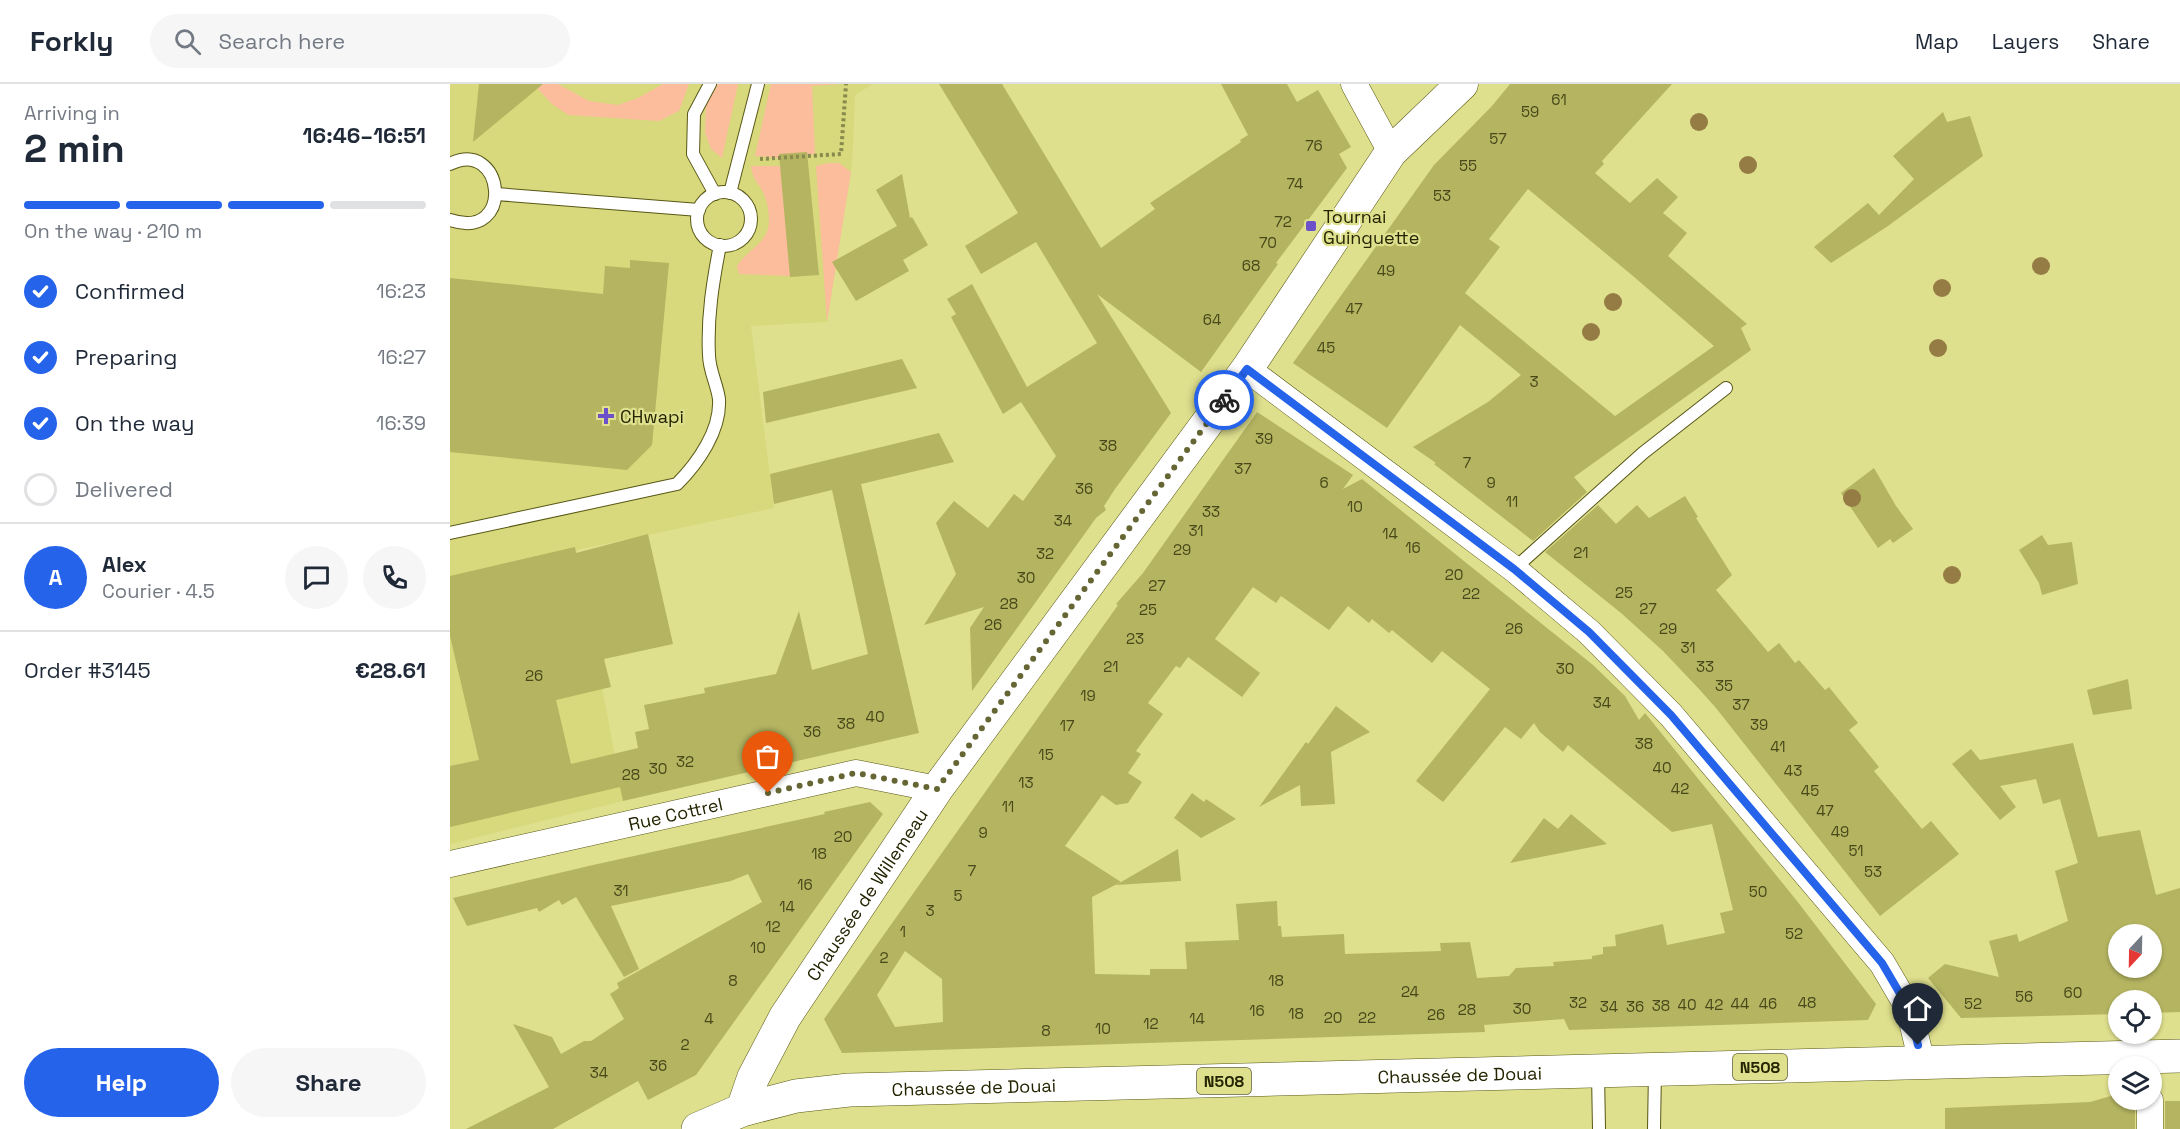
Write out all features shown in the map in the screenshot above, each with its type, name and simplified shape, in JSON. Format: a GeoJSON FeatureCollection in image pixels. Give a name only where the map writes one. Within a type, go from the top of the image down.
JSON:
{"type":"FeatureCollection","features":[{"type":"Feature","properties":{"kind":"main road","name":"Chaussée de Douai"},"geometry":{"type":"LineString","coordinates":[[719,1122],[796,1096],[849,1090],[1656,1068],[2108,1061]]}},
{"type":"Feature","properties":{"kind":"street"},"geometry":{"type":"LineString","coordinates":[[1354,84],[1391,152]]}},
{"type":"Feature","properties":{"kind":"street","name":"Chaussée de Willemeau"},"geometry":{"type":"LineString","coordinates":[[719,1122],[753,1078],[785,1017],[937,789],[1247,369],[1391,152],[1462,84]]}},
{"type":"Feature","properties":{"kind":"street"},"geometry":{"type":"LineString","coordinates":[[1247,369],[1514,569],[1589,632],[1671,715],[1882,963],[1909,1009],[1922,1064]]}},
{"type":"Feature","properties":{"kind":"street","name":"Rue Cottrel"},"geometry":{"type":"LineString","coordinates":[[450,864],[856,773],[937,789]]}},
{"type":"Feature","properties":{"kind":"street"},"geometry":{"type":"LineString","coordinates":[[2150,1110],[2150,1129]]}},
{"type":"Feature","properties":{"kind":"lane"},"geometry":{"type":"LineString","coordinates":[[710,84],[694,114],[693,154],[715,194]]}},
{"type":"Feature","properties":{"kind":"lane"},"geometry":{"type":"LineString","coordinates":[[730,193],[758,84]]}},
{"type":"Feature","properties":{"kind":"lane"},"geometry":{"type":"LineString","coordinates":[[450,164],[463,160],[474,161],[483,166],[491,174],[496,194],[489,213],[481,219],[460,224],[450,220]]}},
{"type":"Feature","properties":{"kind":"lane"},"geometry":{"type":"LineString","coordinates":[[730,193],[738,196],[750,210],[749,229],[738,242],[720,245],[704,236],[697,219],[699,210],[708,198],[715,194],[730,193]]}},
{"type":"Feature","properties":{"kind":"lane"},"geometry":{"type":"LineString","coordinates":[[496,194],[699,210]]}},
{"type":"Feature","properties":{"kind":"lane"},"geometry":{"type":"LineString","coordinates":[[450,533],[677,484],[693,468],[714,427],[719,400],[709,356],[711,294],[720,245]]}},
{"type":"Feature","properties":{"kind":"lane"},"geometry":{"type":"LineString","coordinates":[[1514,569],[1643,453],[1726,388]]}},
{"type":"Feature","properties":{"kind":"lane"},"geometry":{"type":"LineString","coordinates":[[1654,1129],[1656,1068]]}},
{"type":"Feature","properties":{"kind":"lane"},"geometry":{"type":"LineString","coordinates":[[1599,1071],[1599,1129]]}},
{"type":"Feature","properties":{"kind":"path"},"geometry":{"type":"LineString","coordinates":[[738,160],[841,154],[846,84]]}},
{"type":"Feature","properties":{"kind":"shaded area","name":"CHwapi"},"geometry":{"type":"Polygon","coordinates":[[[450,84],[873,84],[855,95],[852,165],[827,322],[751,326],[774,508],[577,550],[623,801],[450,844],[450,84]]]}},
{"type":"Feature","properties":{"kind":"shaded area"},"geometry":{"type":"Polygon","coordinates":[[[542,84],[558,84],[589,101],[618,105],[638,98],[663,84],[689,84],[679,111],[659,121],[568,115],[552,104],[537,88],[542,84]]]}},
{"type":"Feature","properties":{"kind":"shaded area"},"geometry":{"type":"Polygon","coordinates":[[[718,84],[738,84],[722,158],[711,149],[705,133],[706,104],[718,84]]]}},
{"type":"Feature","properties":{"kind":"shaded area"},"geometry":{"type":"Polygon","coordinates":[[[771,84],[839,84],[812,86],[815,154],[780,158],[755,156],[771,84]]]}},
{"type":"Feature","properties":{"kind":"shaded area"},"geometry":{"type":"Polygon","coordinates":[[[839,163],[851,172],[827,322],[816,166],[839,163]]]}},
{"type":"Feature","properties":{"kind":"shaded area"},"geometry":{"type":"Polygon","coordinates":[[[751,166],[781,166],[791,276],[739,274],[737,266],[763,239],[769,225],[766,201],[751,166]]]}},
{"type":"Feature","properties":{"kind":"building"},"geometry":{"type":"Polygon","coordinates":[[[479,84],[543,84],[473,142],[479,84]]]}},
{"type":"Feature","properties":{"kind":"building"},"geometry":{"type":"Polygon","coordinates":[[[939,84],[1002,84],[1101,248],[1155,209],[1150,203],[1248,135],[1221,84],[1287,84],[1297,102],[1318,90],[1351,147],[1339,154],[1347,168],[1276,263],[1278,264],[1201,372],[1097,294],[1171,413],[1115,489],[1104,506],[1106,510],[1096,518],[972,691],[970,628],[984,607],[924,625],[956,574],[936,523],[954,501],[988,528],[1014,494],[1023,501],[1056,456],[1021,402],[1003,414],[951,317],[956,314],[947,299],[972,284],[1027,387],[1097,343],[1036,242],[981,274],[965,246],[1018,213],[939,84]]]}},
{"type":"Feature","properties":{"kind":"building"},"geometry":{"type":"Polygon","coordinates":[[[1510,84],[1672,84],[1602,161],[1604,164],[1595,173],[1630,203],[1657,178],[1678,197],[1663,213],[1687,233],[1668,256],[1747,324],[1741,328],[1751,350],[1574,477],[1587,492],[1533,541],[1413,447],[1488,402],[1521,375],[1460,325],[1387,428],[1293,363],[1434,165],[1492,106],[1510,84]],[[1528,189],[1489,239],[1500,247],[1465,293],[1615,416],[1714,346],[1528,189]]]}},
{"type":"Feature","properties":{"kind":"building"},"geometry":{"type":"Polygon","coordinates":[[[1943,112],[1947,122],[1970,116],[1983,156],[1888,226],[1831,263],[1814,247],[1868,203],[1879,215],[1914,179],[1893,156],[1943,112]]]}},
{"type":"Feature","properties":{"kind":"building"},"geometry":{"type":"Polygon","coordinates":[[[807,152],[819,275],[790,277],[779,154],[807,152]]]}},
{"type":"Feature","properties":{"kind":"building"},"geometry":{"type":"Polygon","coordinates":[[[902,174],[910,218],[912,217],[928,245],[903,260],[909,271],[856,301],[832,262],[897,226],[876,190],[902,174]]]}},
{"type":"Feature","properties":{"kind":"building"},"geometry":{"type":"Polygon","coordinates":[[[630,260],[669,263],[652,445],[627,470],[450,452],[450,278],[603,294],[605,266],[630,268],[630,260]]]}},
{"type":"Feature","properties":{"kind":"building"},"geometry":{"type":"Polygon","coordinates":[[[902,359],[917,388],[766,423],[763,392],[902,359]]]}},
{"type":"Feature","properties":{"kind":"building"},"geometry":{"type":"Polygon","coordinates":[[[1257,412],[1353,475],[1343,489],[1362,479],[1593,665],[1625,696],[1639,720],[1645,713],[1797,901],[1876,1004],[1868,1020],[1569,1030],[1564,1019],[1484,1025],[1485,1032],[842,1053],[824,1019],[1118,605],[1116,604],[1143,573],[1257,412]],[[1253,587],[1215,639],[1260,673],[1242,697],[1188,657],[1180,668],[1176,666],[1148,703],[1163,714],[1136,751],[1141,754],[1128,773],[1142,782],[1128,803],[1116,805],[1102,795],[1065,846],[1121,882],[1092,897],[1095,974],[1150,975],[1150,969],[1187,969],[1185,942],[1239,940],[1236,904],[1277,901],[1278,926],[1281,926],[1282,937],[1344,934],[1345,954],[1441,951],[1440,943],[1470,942],[1477,978],[1509,976],[1516,968],[1554,966],[1553,962],[1592,959],[1592,956],[1603,954],[1603,947],[1616,946],[1615,935],[1663,924],[1667,945],[1725,933],[1720,913],[1733,910],[1712,824],[1672,832],[1568,745],[1563,752],[1540,732],[1534,723],[1521,739],[1505,727],[1443,802],[1416,781],[1490,689],[1442,651],[1432,663],[1392,630],[1389,633],[1372,619],[1369,623],[1348,606],[1329,630],[1281,596],[1276,603],[1253,587]],[[905,951],[877,995],[895,1027],[943,1022],[942,979],[905,951]]]}},
{"type":"Feature","properties":{"kind":"building"},"geometry":{"type":"Polygon","coordinates":[[[939,433],[954,462],[861,484],[919,733],[623,801],[620,787],[450,827],[450,766],[479,760],[450,636],[450,576],[575,547],[576,553],[648,534],[673,644],[604,659],[611,687],[556,700],[571,764],[638,748],[635,732],[649,729],[644,705],[705,693],[704,688],[776,674],[799,611],[812,670],[868,654],[832,490],[774,504],[770,474],[939,433]]]}},
{"type":"Feature","properties":{"kind":"building"},"geometry":{"type":"Polygon","coordinates":[[[1874,468],[1896,506],[1913,529],[1893,543],[1890,539],[1878,548],[1841,493],[1874,468]]]}},
{"type":"Feature","properties":{"kind":"building"},"geometry":{"type":"Polygon","coordinates":[[[1685,496],[1732,575],[1716,590],[1768,652],[1779,643],[1795,663],[1799,660],[1825,690],[1829,687],[1858,723],[1849,730],[1879,767],[1874,771],[1922,829],[1931,821],[1959,854],[1880,916],[1699,689],[1663,651],[1621,613],[1545,552],[1598,505],[1616,524],[1637,505],[1649,518],[1685,496]]]}},
{"type":"Feature","properties":{"kind":"building"},"geometry":{"type":"Polygon","coordinates":[[[2042,535],[2048,545],[2072,542],[2078,584],[2042,595],[2039,583],[2019,550],[2042,535]]]}},
{"type":"Feature","properties":{"kind":"building"},"geometry":{"type":"Polygon","coordinates":[[[2128,679],[2132,709],[2093,715],[2087,690],[2128,679]]]}},
{"type":"Feature","properties":{"kind":"building"},"geometry":{"type":"Polygon","coordinates":[[[1336,706],[1370,732],[1331,752],[1335,804],[1301,806],[1300,785],[1259,807],[1306,742],[1308,744],[1336,706]]]}},
{"type":"Feature","properties":{"kind":"building"},"geometry":{"type":"Polygon","coordinates":[[[2073,743],[2098,837],[2140,830],[2156,895],[2180,888],[2180,1012],[2162,1013],[2162,990],[2108,990],[2108,1014],[1961,1018],[1928,978],[1945,964],[1999,977],[1989,941],[2017,934],[2019,942],[2068,921],[2055,871],[2078,863],[2060,799],[2043,804],[2036,779],[2000,786],[2016,807],[2000,820],[1952,764],[1971,749],[1980,760],[2073,743]]]}},
{"type":"Feature","properties":{"kind":"building"},"geometry":{"type":"Polygon","coordinates":[[[1192,793],[1204,802],[1206,799],[1236,819],[1201,838],[1174,818],[1192,793]]]}},
{"type":"Feature","properties":{"kind":"building"},"geometry":{"type":"Polygon","coordinates":[[[870,802],[883,814],[696,1075],[648,1100],[638,1081],[553,1129],[466,1129],[549,1087],[513,1024],[552,1037],[561,1054],[584,1041],[591,1041],[624,1019],[610,994],[619,988],[617,983],[762,902],[748,874],[731,881],[611,906],[639,969],[624,977],[576,897],[562,905],[559,900],[539,912],[537,908],[467,926],[453,898],[870,802]]]}},
{"type":"Feature","properties":{"kind":"building"},"geometry":{"type":"Polygon","coordinates":[[[1571,814],[1607,844],[1510,863],[1544,818],[1558,829],[1571,814]]]}},
{"type":"Feature","properties":{"kind":"building"},"geometry":{"type":"Polygon","coordinates":[[[1178,849],[1181,881],[1116,885],[1178,849]]]}},
{"type":"Feature","properties":{"kind":"building"},"geometry":{"type":"Polygon","coordinates":[[[2108,1097],[2108,1110],[2135,1110],[2135,1129],[1945,1129],[1945,1108],[2090,1102],[2108,1097]]]}},
{"type":"Feature","properties":{"kind":"building"},"geometry":{"type":"Polygon","coordinates":[[[2165,1101],[2180,1101],[2180,1129],[2165,1129],[2165,1101]]]}},
{"type":"Feature","properties":{"kind":"way so far"},"geometry":{"type":"LineString","coordinates":[[768,793],[856,773],[937,789],[1224,400]]}},
{"type":"Feature","properties":{"kind":"place","name":"Tournai Guinguette"},"geometry":{"type":"Point","coordinates":[1311,226]}},
{"type":"Feature","properties":{"kind":"place","name":"CHwapi"},"geometry":{"type":"Point","coordinates":[606,416]}},
{"type":"Feature","properties":{"kind":"route"},"geometry":{"type":"LineString","coordinates":[[1224,400],[1247,369],[1514,569],[1589,632],[1671,715],[1882,963],[1909,1009],[1918,1045]]}}]}
